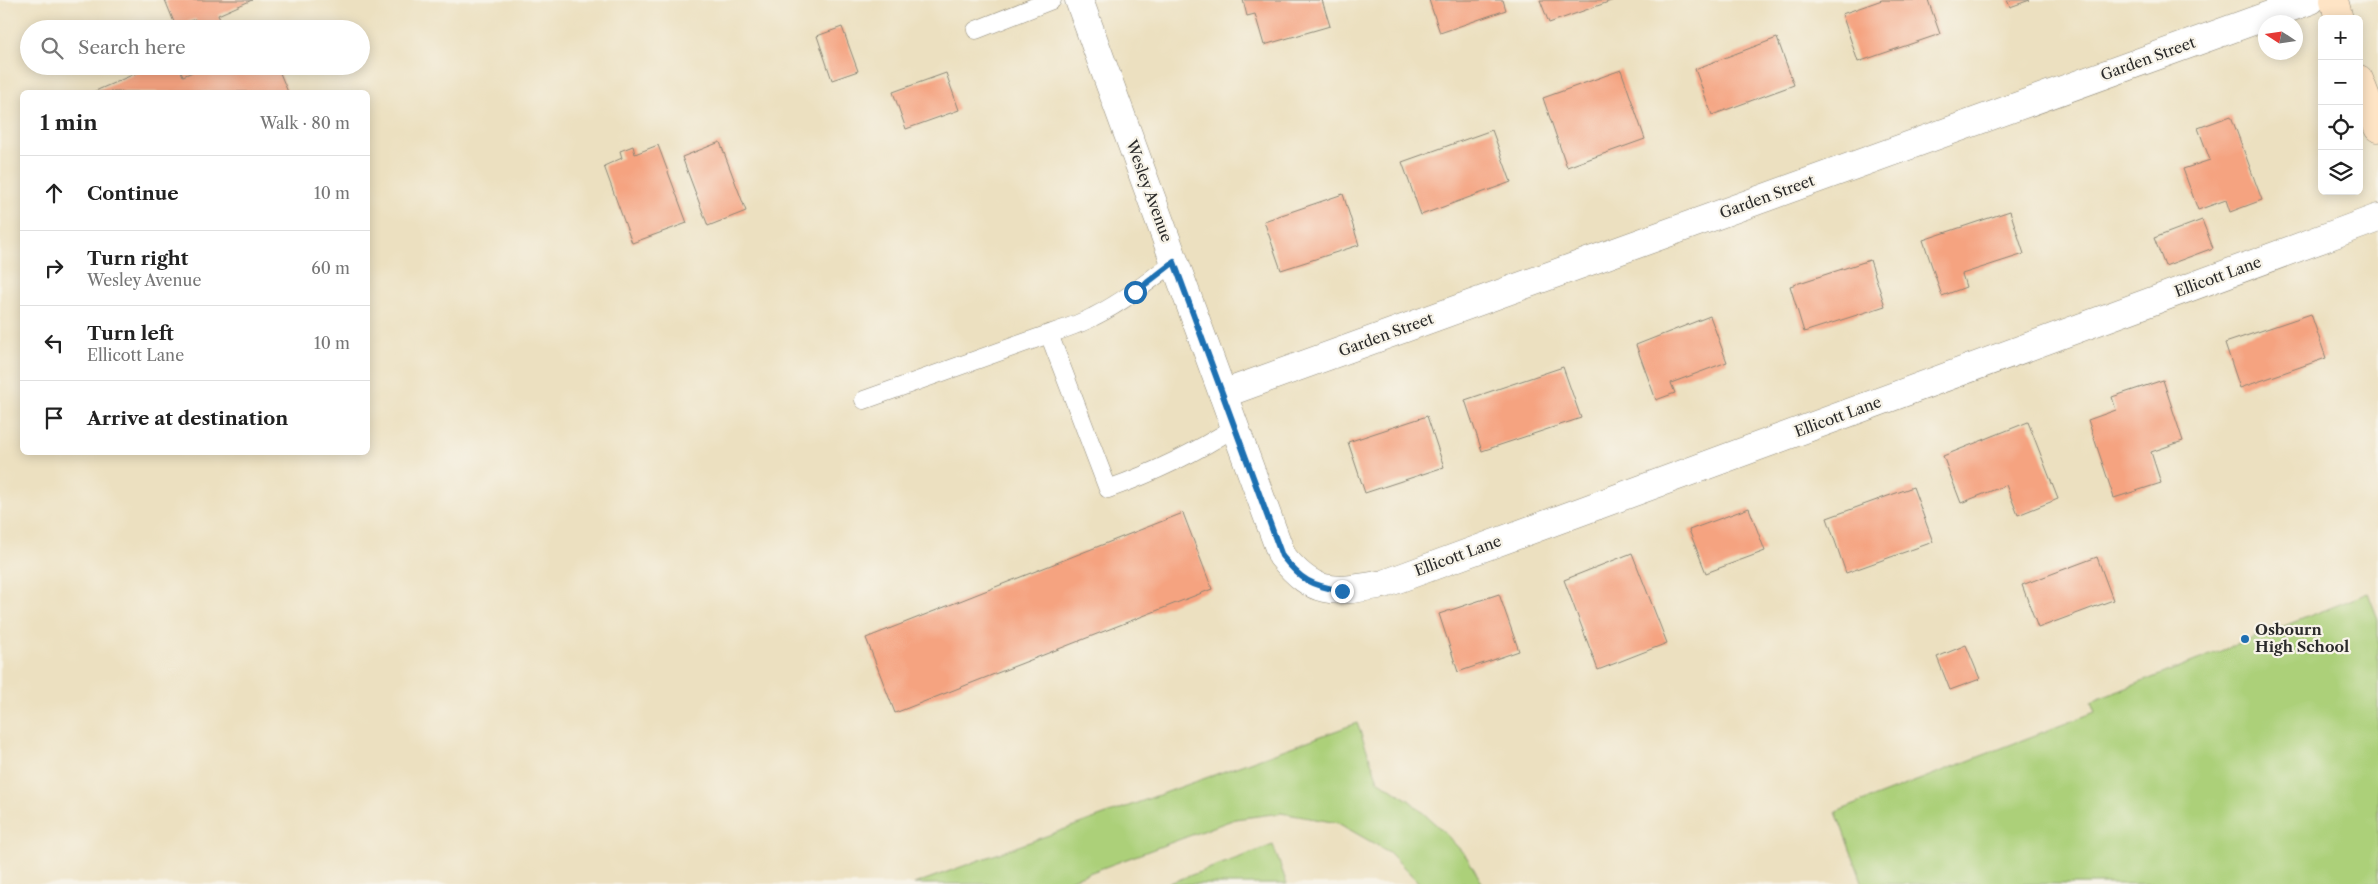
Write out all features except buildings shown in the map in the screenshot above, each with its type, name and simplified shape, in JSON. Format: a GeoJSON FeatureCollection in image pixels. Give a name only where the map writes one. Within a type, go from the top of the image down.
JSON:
{"type":"FeatureCollection","features":[{"type":"Feature","properties":{"kind":"main road"},"geometry":{"type":"LineString","coordinates":[[2334,0],[2338,15]]}},
{"type":"Feature","properties":{"kind":"main road"},"geometry":{"type":"LineString","coordinates":[[2363,89],[2378,128]]}},
{"type":"Feature","properties":{"kind":"street","name":"Wesley Avenue"},"geometry":{"type":"LineString","coordinates":[[1079,0],[1282,556],[1297,574]]}},
{"type":"Feature","properties":{"kind":"street","name":"Garden Street"},"geometry":{"type":"LineString","coordinates":[[1223,394],[2311,0]]}},
{"type":"Feature","properties":{"kind":"street","name":"Ellicott Lane"},"geometry":{"type":"LineString","coordinates":[[1297,574],[1318,587],[1342,591],[1384,584],[2378,218]]}},
{"type":"Feature","properties":{"kind":"lane"},"geometry":{"type":"LineString","coordinates":[[976,30],[1052,0]]}},
{"type":"Feature","properties":{"kind":"lane"},"geometry":{"type":"LineString","coordinates":[[864,400],[1092,318],[1135,292],[1174,262]]}},
{"type":"Feature","properties":{"kind":"lane"},"geometry":{"type":"LineString","coordinates":[[1049,334],[1108,489],[1150,474],[1181,459],[1235,427]]}},
{"type":"Feature","properties":{"kind":"green space"},"geometry":{"type":"Polygon","coordinates":[[[2368,593],[2378,619],[2378,884],[1863,884],[1836,812],[2095,712],[2091,702],[2368,593]]]}},
{"type":"Feature","properties":{"kind":"green space"},"geometry":{"type":"Polygon","coordinates":[[[1357,723],[1378,780],[1410,801],[1443,831],[1466,856],[1483,884],[1420,884],[1389,852],[1338,823],[1281,813],[1235,819],[1059,884],[914,884],[1357,723]]]}},
{"type":"Feature","properties":{"kind":"green space"},"geometry":{"type":"Polygon","coordinates":[[[1273,845],[1287,884],[1167,884],[1273,845]]]}},
{"type":"Feature","properties":{"kind":"place","name":"Osbourn High School"},"geometry":{"type":"Point","coordinates":[2245,639]}},
{"type":"Feature","properties":{"kind":"route"},"geometry":{"type":"LineString","coordinates":[[1135,292],[1174,262],[1282,556],[1297,574],[1318,587],[1342,591]]}}]}
